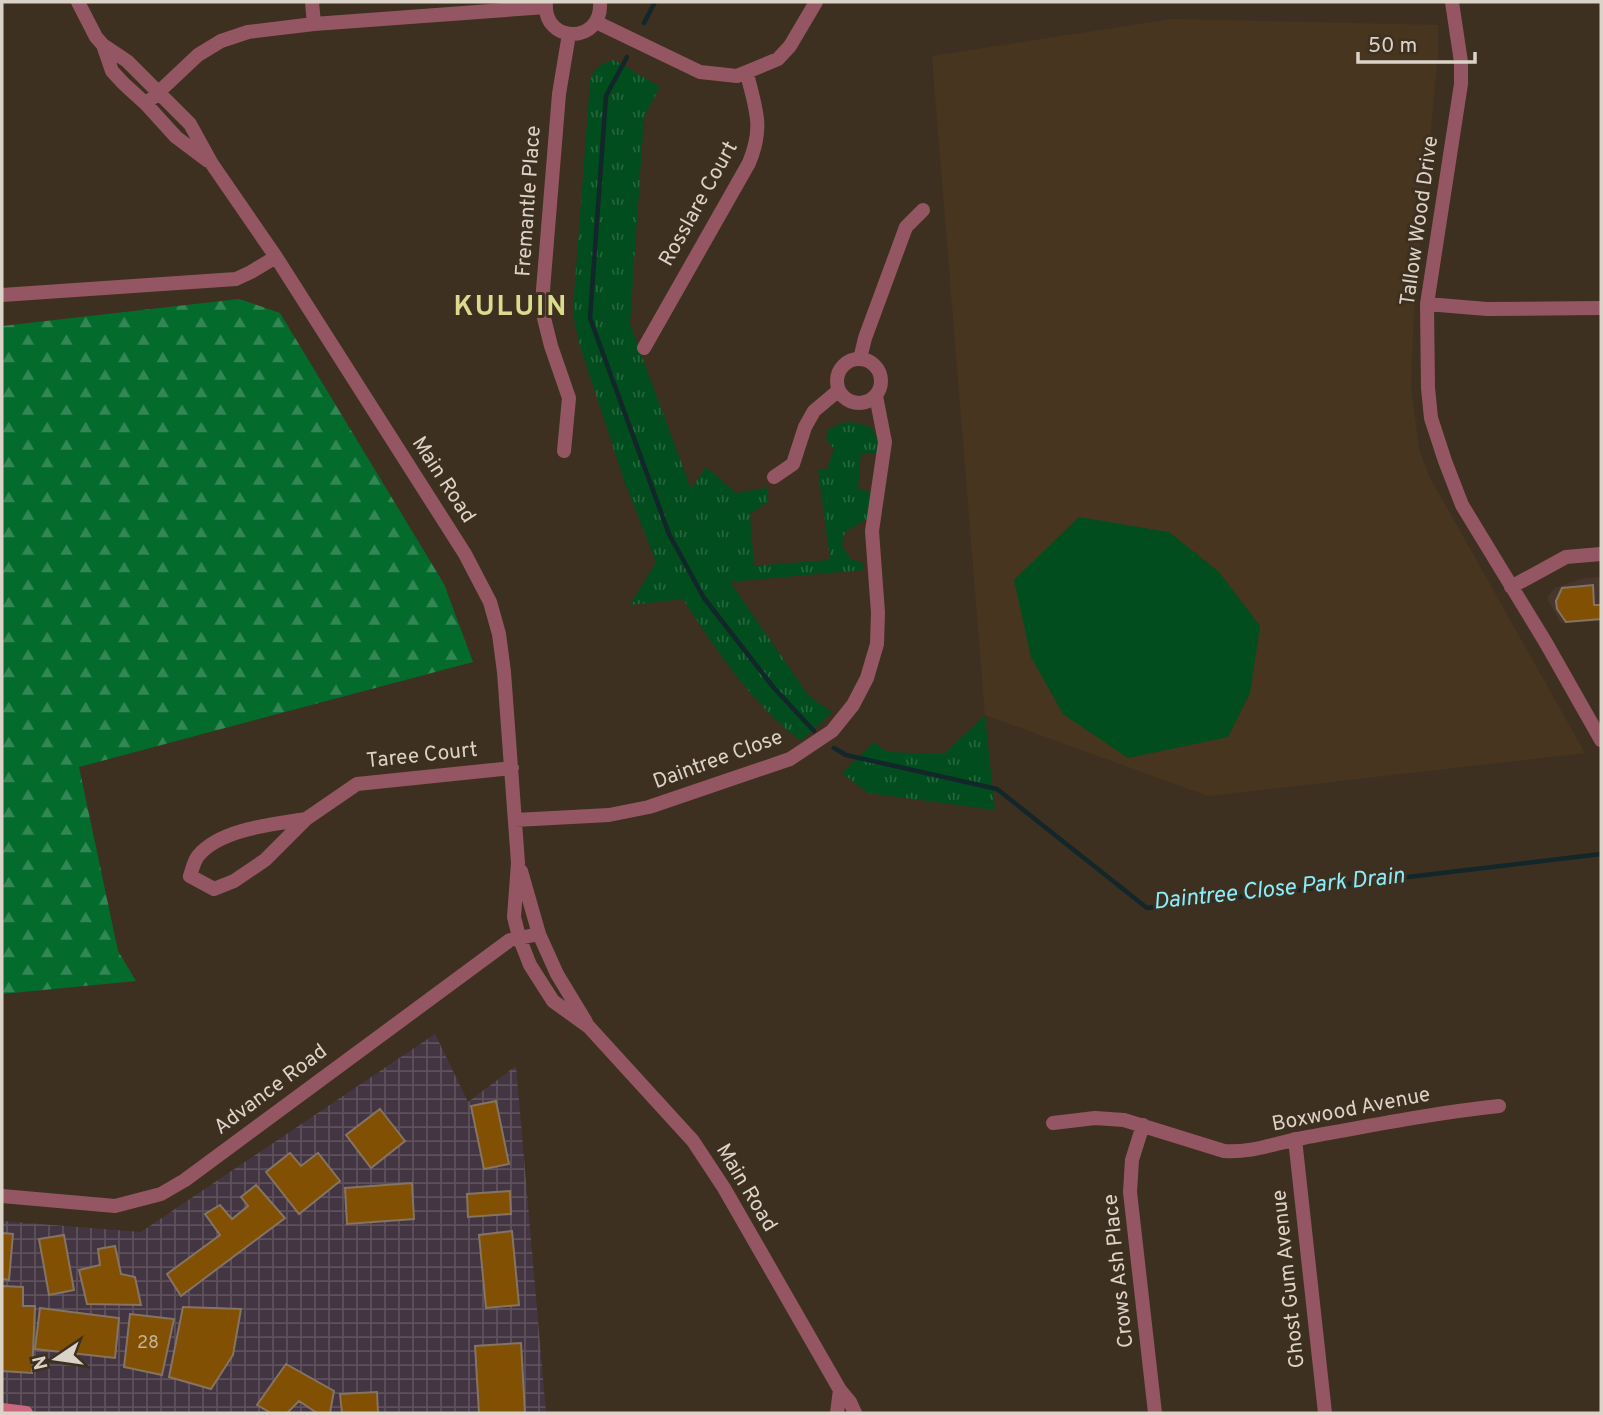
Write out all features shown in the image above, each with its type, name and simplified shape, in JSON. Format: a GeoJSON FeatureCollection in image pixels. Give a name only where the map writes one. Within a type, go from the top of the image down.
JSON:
{"type":"FeatureCollection","features":[{"type":"Feature","properties":{"kind":"main road"},"geometry":{"type":"LineString","coordinates":[[2,1410],[26,1413]]}},
{"type":"Feature","properties":{"kind":"street","name":"Main Road"},"geometry":{"type":"LineString","coordinates":[[78,2],[96,37],[127,61],[190,124],[212,164],[276,257],[465,554],[490,602],[499,634],[512,768],[518,863],[514,917],[519,937],[541,985],[553,1001],[589,1027]]}},
{"type":"Feature","properties":{"kind":"street"},"geometry":{"type":"LineString","coordinates":[[312,2],[314,24]]}},
{"type":"Feature","properties":{"kind":"street"},"geometry":{"type":"LineString","coordinates":[[146,104],[198,55],[221,41],[248,32],[546,5],[553,25],[569,34],[582,33],[596,22],[600,2]]}},
{"type":"Feature","properties":{"kind":"street"},"geometry":{"type":"LineString","coordinates":[[596,22],[700,72],[737,76],[778,59],[790,46],[816,2]]}},
{"type":"Feature","properties":{"kind":"street","name":"Tallow Wood Drive"},"geometry":{"type":"LineString","coordinates":[[1452,2],[1461,62],[1461,84],[1427,304],[1428,388],[1435,429],[1462,505],[1601,740]]}},
{"type":"Feature","properties":{"kind":"street","name":"Fremantle Place"},"geometry":{"type":"LineString","coordinates":[[564,451],[569,398],[544,318],[543,290],[559,94],[569,34]]}},
{"type":"Feature","properties":{"kind":"street","name":"Main Road"},"geometry":{"type":"LineString","coordinates":[[103,44],[112,71],[176,137],[212,164]]}},
{"type":"Feature","properties":{"kind":"street","name":"Rosslare Court"},"geometry":{"type":"LineString","coordinates":[[644,348],[755,148],[759,128],[758,114],[747,74]]}},
{"type":"Feature","properties":{"kind":"street"},"geometry":{"type":"LineString","coordinates":[[860,359],[905,226],[923,210]]}},
{"type":"Feature","properties":{"kind":"street"},"geometry":{"type":"LineString","coordinates":[[2,295],[236,279],[276,257]]}},
{"type":"Feature","properties":{"kind":"street"},"geometry":{"type":"LineString","coordinates":[[1427,304],[1487,309],[1601,308]]}},
{"type":"Feature","properties":{"kind":"street"},"geometry":{"type":"LineString","coordinates":[[860,359],[878,369],[881,383],[876,396],[870,401],[849,401],[839,390],[837,383],[841,369],[853,360],[860,359]]}},
{"type":"Feature","properties":{"kind":"street"},"geometry":{"type":"LineString","coordinates":[[774,477],[793,464],[805,427],[814,411],[839,390]]}},
{"type":"Feature","properties":{"kind":"street","name":"Daintree Close"},"geometry":{"type":"LineString","coordinates":[[515,821],[609,815],[649,807],[790,759],[832,731],[853,705],[863,687],[877,644],[878,613],[872,531],[885,442],[876,396]]}},
{"type":"Feature","properties":{"kind":"street"},"geometry":{"type":"LineString","coordinates":[[1511,587],[1566,557],[1601,554]]}},
{"type":"Feature","properties":{"kind":"street","name":"Taree Court"},"geometry":{"type":"LineString","coordinates":[[306,819],[253,827],[221,839],[198,856],[190,876],[214,889],[234,881],[265,860],[306,819],[357,784],[512,768]]}},
{"type":"Feature","properties":{"kind":"street","name":"Main Road"},"geometry":{"type":"LineString","coordinates":[[518,863],[539,934],[557,974],[589,1027],[693,1141],[724,1188],[855,1413]]}},
{"type":"Feature","properties":{"kind":"street","name":"Advance Road"},"geometry":{"type":"LineString","coordinates":[[2,1196],[115,1206],[161,1194],[186,1180],[499,947],[519,937],[539,934]]}},
{"type":"Feature","properties":{"kind":"street","name":"Boxwood Avenue"},"geometry":{"type":"LineString","coordinates":[[1143,1125],[1224,1151],[1253,1151],[1295,1139],[1454,1111],[1499,1106]]}},
{"type":"Feature","properties":{"kind":"street"},"geometry":{"type":"LineString","coordinates":[[1053,1123],[1109,1118],[1143,1125]]}},
{"type":"Feature","properties":{"kind":"street","name":"Crows Ash Place"},"geometry":{"type":"LineString","coordinates":[[1143,1125],[1132,1160],[1130,1192],[1156,1413]]}},
{"type":"Feature","properties":{"kind":"street","name":"Ghost Gum Avenue"},"geometry":{"type":"LineString","coordinates":[[1295,1139],[1325,1413]]}},
{"type":"Feature","properties":{"kind":"street"},"geometry":{"type":"LineString","coordinates":[[837,1413],[840,1390]]}},
{"type":"Feature","properties":{"kind":"shaded area"},"geometry":{"type":"Polygon","coordinates":[[[1172,19],[1438,25],[1438,54],[1414,307],[1411,387],[1419,449],[1429,476],[1585,753],[1208,796],[985,715],[932,56],[1172,19]]]}},
{"type":"Feature","properties":{"kind":"shaded area"},"geometry":{"type":"Polygon","coordinates":[[[1601,577],[1601,621],[1561,623],[1547,598],[1555,588],[1585,578],[1601,577]]]}},
{"type":"Feature","properties":{"kind":"shaded area"},"geometry":{"type":"Polygon","coordinates":[[[435,1034],[468,1102],[516,1066],[546,1413],[2,1413],[2,1221],[141,1232],[435,1034]]]}},
{"type":"Feature","properties":{"kind":"green space"},"geometry":{"type":"Polygon","coordinates":[[[614,60],[660,87],[644,117],[630,324],[691,489],[706,467],[736,493],[767,488],[768,502],[750,514],[754,566],[830,560],[818,469],[827,469],[834,449],[826,439],[828,430],[850,422],[860,424],[872,428],[880,443],[877,454],[861,453],[858,489],[872,492],[868,518],[845,532],[842,545],[850,558],[863,564],[863,570],[730,582],[809,696],[832,712],[801,741],[750,693],[683,599],[630,605],[656,562],[624,480],[580,346],[573,309],[590,81],[599,67],[614,60]]]}},
{"type":"Feature","properties":{"kind":"green space"},"geometry":{"type":"Polygon","coordinates":[[[239,299],[280,313],[444,584],[473,662],[79,767],[118,951],[136,981],[2,994],[2,326],[239,299]]]}},
{"type":"Feature","properties":{"kind":"green space"},"geometry":{"type":"Polygon","coordinates":[[[1079,517],[1169,532],[1219,572],[1260,626],[1250,693],[1228,737],[1128,758],[1063,714],[1031,657],[1014,580],[1079,517]]]}},
{"type":"Feature","properties":{"kind":"green space"},"geometry":{"type":"Polygon","coordinates":[[[985,715],[995,810],[868,793],[842,773],[874,742],[887,752],[944,754],[985,715]]]}},
{"type":"Feature","properties":{"kind":"building"},"geometry":{"type":"Polygon","coordinates":[[[1593,585],[1594,605],[1601,605],[1601,619],[1566,622],[1557,609],[1556,601],[1562,588],[1593,585]]]}},
{"type":"Feature","properties":{"kind":"building"},"geometry":{"type":"Polygon","coordinates":[[[496,1101],[509,1164],[484,1169],[471,1106],[496,1101]]]}},
{"type":"Feature","properties":{"kind":"building"},"geometry":{"type":"Polygon","coordinates":[[[380,1109],[405,1141],[371,1168],[346,1135],[380,1109]]]}},
{"type":"Feature","properties":{"kind":"building"},"geometry":{"type":"Polygon","coordinates":[[[290,1153],[301,1166],[318,1153],[340,1181],[299,1214],[266,1172],[290,1153]]]}},
{"type":"Feature","properties":{"kind":"building"},"geometry":{"type":"Polygon","coordinates":[[[412,1183],[414,1219],[347,1224],[345,1188],[412,1183]]]}},
{"type":"Feature","properties":{"kind":"building"},"geometry":{"type":"Polygon","coordinates":[[[256,1185],[285,1218],[181,1296],[167,1274],[220,1235],[205,1214],[220,1205],[232,1219],[248,1206],[241,1197],[256,1185]]]}},
{"type":"Feature","properties":{"kind":"building"},"geometry":{"type":"Polygon","coordinates":[[[510,1191],[511,1214],[468,1217],[467,1194],[510,1191]]]}},
{"type":"Feature","properties":{"kind":"building"},"geometry":{"type":"Polygon","coordinates":[[[512,1231],[519,1305],[486,1308],[479,1235],[512,1231]]]}},
{"type":"Feature","properties":{"kind":"building"},"geometry":{"type":"Polygon","coordinates":[[[2,1233],[13,1234],[9,1280],[2,1279],[2,1233]]]}},
{"type":"Feature","properties":{"kind":"building"},"geometry":{"type":"Polygon","coordinates":[[[64,1235],[74,1290],[49,1295],[39,1239],[64,1235]]]}},
{"type":"Feature","properties":{"kind":"building"},"geometry":{"type":"Polygon","coordinates":[[[115,1246],[121,1274],[135,1277],[141,1305],[87,1304],[79,1270],[100,1265],[98,1249],[115,1246]]]}},
{"type":"Feature","properties":{"kind":"building"},"geometry":{"type":"Polygon","coordinates":[[[2,1286],[23,1287],[23,1306],[35,1306],[32,1373],[2,1371],[2,1286]]]}},
{"type":"Feature","properties":{"kind":"building"},"geometry":{"type":"Polygon","coordinates":[[[183,1307],[241,1309],[233,1355],[211,1389],[169,1377],[183,1307]]]}},
{"type":"Feature","properties":{"kind":"building"},"geometry":{"type":"Polygon","coordinates":[[[40,1308],[119,1318],[115,1358],[35,1349],[40,1308]]]}},
{"type":"Feature","properties":{"kind":"building"},"geometry":{"type":"Polygon","coordinates":[[[130,1314],[174,1319],[162,1375],[124,1367],[130,1314]]]}},
{"type":"Feature","properties":{"kind":"building"},"geometry":{"type":"Polygon","coordinates":[[[521,1343],[525,1413],[479,1413],[475,1346],[521,1343]]]}},
{"type":"Feature","properties":{"kind":"building"},"geometry":{"type":"Polygon","coordinates":[[[286,1364],[334,1391],[330,1413],[317,1413],[299,1401],[287,1413],[271,1413],[257,1405],[286,1364]]]}},
{"type":"Feature","properties":{"kind":"building"},"geometry":{"type":"Polygon","coordinates":[[[377,1392],[378,1413],[342,1413],[340,1394],[377,1392]]]}},
{"type":"Feature","properties":{"kind":"waterway"},"geometry":{"type":"LineString","coordinates":[[644,23],[655,2]]}},
{"type":"Feature","properties":{"kind":"waterway","name":"Daintree Close Park Drain"},"geometry":{"type":"LineString","coordinates":[[627,57],[606,96],[590,318],[669,534],[704,598],[774,688],[814,731]]}},
{"type":"Feature","properties":{"kind":"waterway","name":"Daintree Close Park Drain"},"geometry":{"type":"LineString","coordinates":[[834,748],[846,755],[997,789],[1147,908],[1601,854]]}},
{"type":"Feature","properties":{"kind":"district","name":"KULUIN"},"geometry":{"type":"Point","coordinates":[511,308]}}]}
